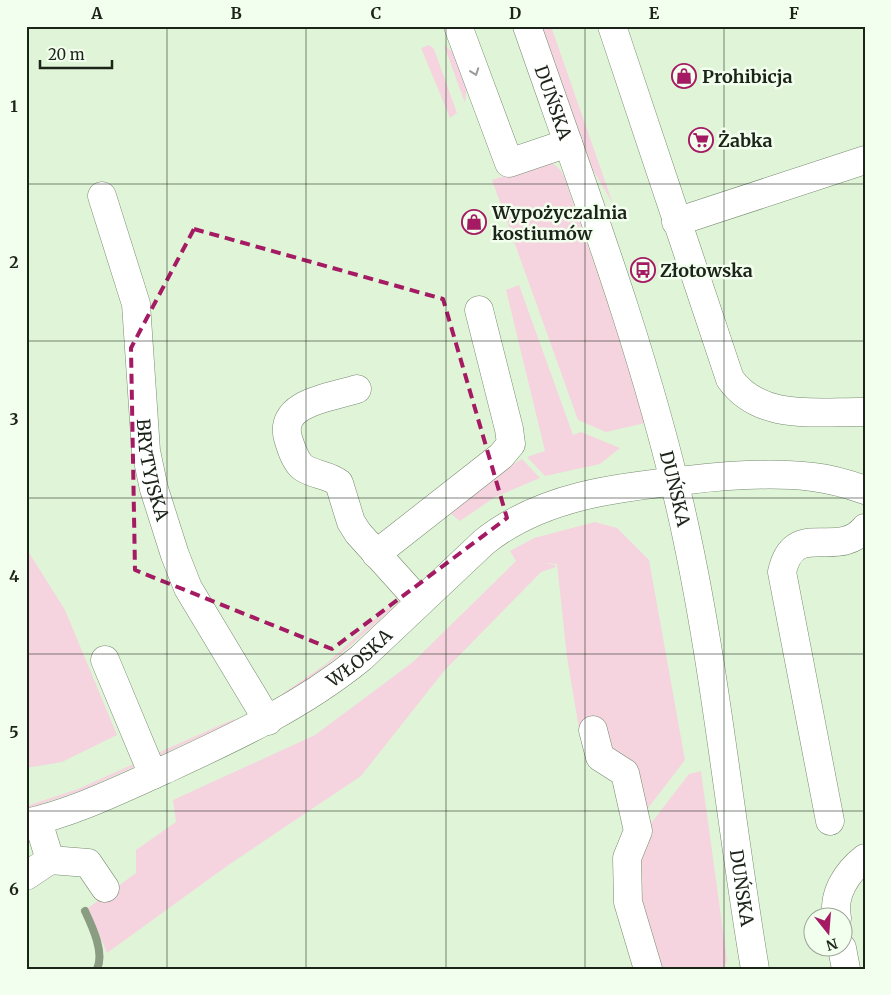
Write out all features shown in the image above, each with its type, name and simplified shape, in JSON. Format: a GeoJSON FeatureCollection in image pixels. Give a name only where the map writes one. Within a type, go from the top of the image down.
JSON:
{"type":"FeatureCollection","features":[{"type":"Feature","properties":{"kind":"street"},"geometry":{"type":"LineString","coordinates":[[458,26],[509,163],[568,142]]}},
{"type":"Feature","properties":{"kind":"street","name":"DUŃSKA"},"geometry":{"type":"LineString","coordinates":[[527,26],[638,351],[674,481],[710,665],[735,853],[755,969]]}},
{"type":"Feature","properties":{"kind":"street"},"geometry":{"type":"LineString","coordinates":[[615,27],[722,363],[737,388],[758,404],[772,409],[865,412]]}},
{"type":"Feature","properties":{"kind":"street"},"geometry":{"type":"LineString","coordinates":[[676,222],[865,160]]}},
{"type":"Feature","properties":{"kind":"street","name":"BRYTYJSKA"},"geometry":{"type":"LineString","coordinates":[[102,196],[136,304],[146,451],[154,489],[175,555],[188,588],[268,721]]}},
{"type":"Feature","properties":{"kind":"street"},"geometry":{"type":"LineString","coordinates":[[376,554],[501,456],[511,444],[509,429],[479,310]]}},
{"type":"Feature","properties":{"kind":"street"},"geometry":{"type":"LineString","coordinates":[[357,389],[297,409],[287,421],[287,432],[294,454],[302,467],[334,479],[339,483],[351,522],[358,533],[420,602]]}},
{"type":"Feature","properties":{"kind":"street"},"geometry":{"type":"LineString","coordinates":[[674,481],[770,474],[814,477],[865,490]]}},
{"type":"Feature","properties":{"kind":"street","name":"WŁOSKA"},"geometry":{"type":"LineString","coordinates":[[32,822],[78,808],[268,721],[340,674],[383,638],[464,558],[499,530],[533,512],[585,496],[674,481]]}},
{"type":"Feature","properties":{"kind":"street"},"geometry":{"type":"LineString","coordinates":[[830,821],[782,572],[784,562],[790,552],[799,545],[812,541],[838,543],[848,541],[856,538],[865,528]]}},
{"type":"Feature","properties":{"kind":"street"},"geometry":{"type":"LineString","coordinates":[[105,660],[153,775]]}},
{"type":"Feature","properties":{"kind":"street"},"geometry":{"type":"LineString","coordinates":[[593,730],[600,757],[625,773],[638,831],[627,858],[628,902],[648,969]]}},
{"type":"Feature","properties":{"kind":"street"},"geometry":{"type":"LineString","coordinates":[[32,822],[50,860]]}},
{"type":"Feature","properties":{"kind":"street"},"geometry":{"type":"LineString","coordinates":[[837,908],[837,898],[849,873],[865,858]]}},
{"type":"Feature","properties":{"kind":"street"},"geometry":{"type":"LineString","coordinates":[[26,876],[50,860],[88,863],[105,888]]}},
{"type":"Feature","properties":{"kind":"highlighted area"},"geometry":{"type":"Polygon","coordinates":[[[194,229],[443,299],[507,518],[332,649],[135,570],[131,348],[194,229]]]}},
{"type":"Feature","properties":{"kind":"shaded area"},"geometry":{"type":"Polygon","coordinates":[[[540,26],[551,26],[613,204],[583,153],[540,26]]]}},
{"type":"Feature","properties":{"kind":"shaded area"},"geometry":{"type":"Polygon","coordinates":[[[429,45],[434,49],[457,113],[450,118],[421,48],[429,45]]]}},
{"type":"Feature","properties":{"kind":"shaded area"},"geometry":{"type":"Polygon","coordinates":[[[444,45],[458,57],[465,70],[467,85],[465,103],[444,45]]]}},
{"type":"Feature","properties":{"kind":"shaded area"},"geometry":{"type":"Polygon","coordinates":[[[548,162],[557,166],[566,182],[615,324],[645,423],[606,432],[578,420],[492,180],[548,162]]]}},
{"type":"Feature","properties":{"kind":"shaded area"},"geometry":{"type":"Polygon","coordinates":[[[519,285],[573,435],[581,432],[620,448],[600,464],[545,476],[527,457],[545,451],[506,290],[519,285]]]}},
{"type":"Feature","properties":{"kind":"shaded area"},"geometry":{"type":"Polygon","coordinates":[[[522,459],[540,478],[495,497],[460,521],[451,514],[485,481],[522,459]]]}},
{"type":"Feature","properties":{"kind":"shaded area"},"geometry":{"type":"Polygon","coordinates":[[[595,522],[617,528],[649,560],[685,760],[642,816],[607,752],[600,725],[579,729],[567,657],[557,564],[541,563],[556,565],[556,567],[541,572],[444,671],[361,776],[227,866],[107,953],[88,908],[136,873],[136,850],[176,822],[173,800],[315,735],[413,662],[516,561],[510,551],[534,538],[595,522]]]}},
{"type":"Feature","properties":{"kind":"shaded area"},"geometry":{"type":"Polygon","coordinates":[[[26,548],[65,610],[117,735],[62,762],[26,768],[26,548]]]}},
{"type":"Feature","properties":{"kind":"shaded area"},"geometry":{"type":"Polygon","coordinates":[[[392,604],[392,608],[340,654],[285,695],[282,694],[326,664],[392,604]]]}},
{"type":"Feature","properties":{"kind":"shaded area"},"geometry":{"type":"Polygon","coordinates":[[[234,719],[233,722],[156,757],[153,755],[234,719]]]}},
{"type":"Feature","properties":{"kind":"shaded area"},"geometry":{"type":"Polygon","coordinates":[[[140,761],[138,765],[83,790],[26,809],[26,806],[78,789],[140,761]]]}},
{"type":"Feature","properties":{"kind":"shaded area"},"geometry":{"type":"Polygon","coordinates":[[[701,771],[727,960],[724,969],[657,969],[636,900],[642,835],[689,774],[701,771]]]}},
{"type":"Feature","properties":{"kind":"waterway"},"geometry":{"type":"LineString","coordinates":[[85,911],[99,948],[97,969]]}},
{"type":"Feature","properties":{"kind":"place","name":"Prohibicja"},"geometry":{"type":"Point","coordinates":[684,76]}},
{"type":"Feature","properties":{"kind":"place","name":"Żabka"},"geometry":{"type":"Point","coordinates":[701,140]}},
{"type":"Feature","properties":{"kind":"place","name":"Wypożyczalnia kostiumów"},"geometry":{"type":"Point","coordinates":[474,222]}},
{"type":"Feature","properties":{"kind":"place","name":"Złotowska"},"geometry":{"type":"Point","coordinates":[643,270]}}]}
